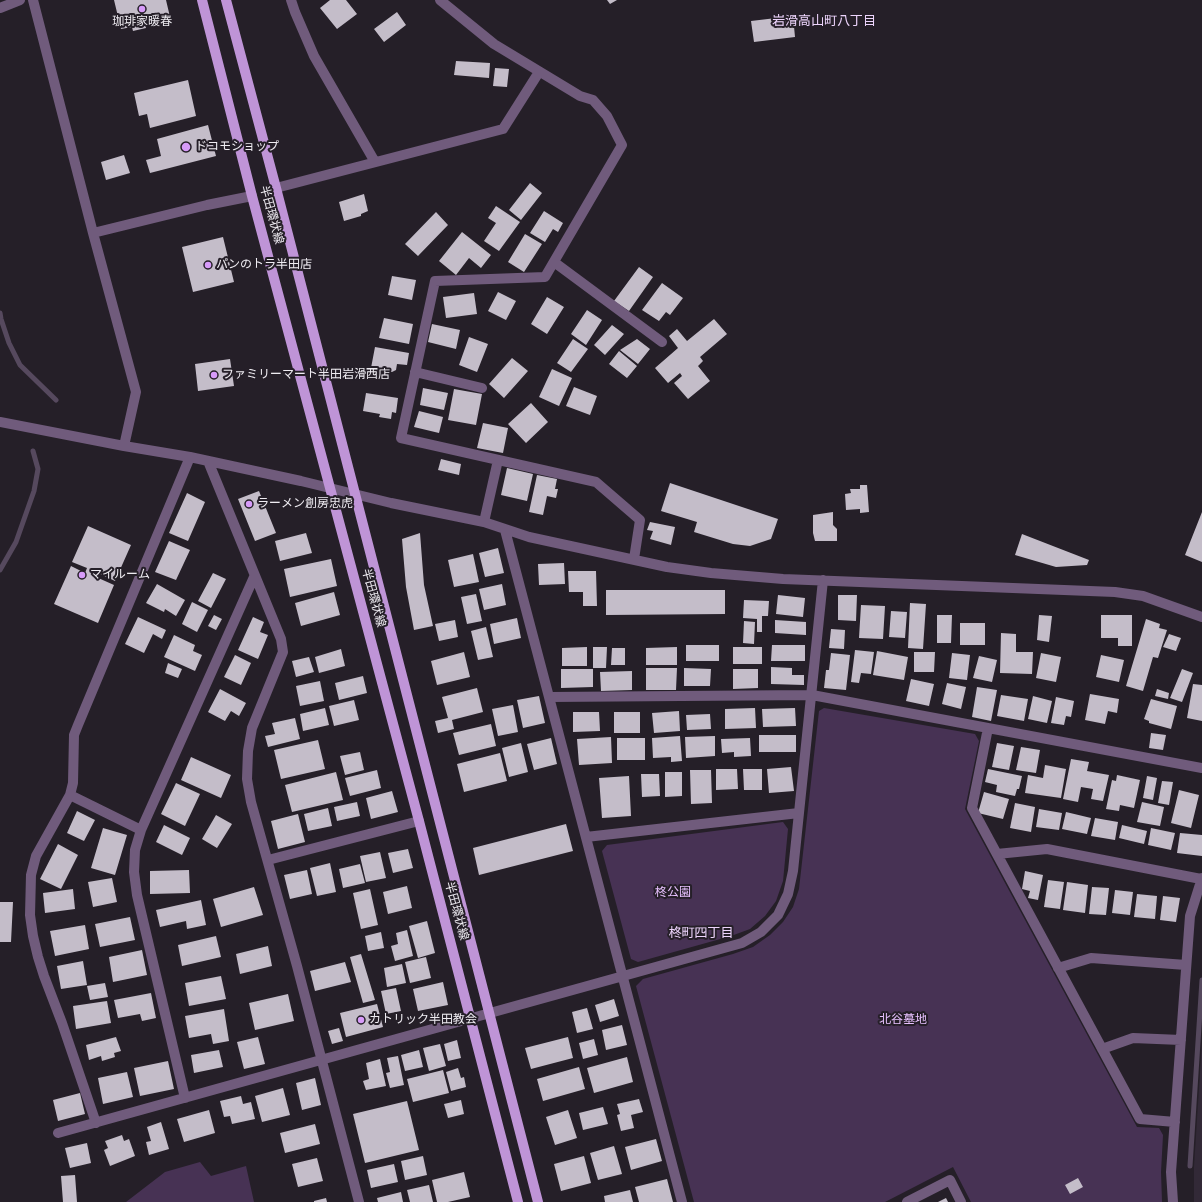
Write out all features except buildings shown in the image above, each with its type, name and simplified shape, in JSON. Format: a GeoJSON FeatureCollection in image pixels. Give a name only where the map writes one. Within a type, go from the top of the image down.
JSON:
{"type":"FeatureCollection","features":[{"type":"Feature","properties":{"kind":"main road","name":"半田環状線"},"geometry":{"type":"LineString","coordinates":[[202,0],[252,196],[331,488],[518,1202]]}},
{"type":"Feature","properties":{"kind":"main road","name":"半田環状線"},"geometry":{"type":"LineString","coordinates":[[226,0],[538,1202]]}},
{"type":"Feature","properties":{"kind":"street"},"geometry":{"type":"LineString","coordinates":[[0,8],[20,0]]}},
{"type":"Feature","properties":{"kind":"street"},"geometry":{"type":"LineString","coordinates":[[33,0],[136,392],[124,446]]}},
{"type":"Feature","properties":{"kind":"street"},"geometry":{"type":"LineString","coordinates":[[291,0],[294,12],[314,56],[375,162]]}},
{"type":"Feature","properties":{"kind":"street"},"geometry":{"type":"LineString","coordinates":[[440,0],[494,44],[580,96],[593,100],[607,116],[622,146],[545,277],[435,281],[401,438],[596,482],[640,520],[634,559]]}},
{"type":"Feature","properties":{"kind":"street"},"geometry":{"type":"LineString","coordinates":[[276,188],[503,129],[539,72]]}},
{"type":"Feature","properties":{"kind":"street"},"geometry":{"type":"LineString","coordinates":[[93,233],[252,196]]}},
{"type":"Feature","properties":{"kind":"street"},"geometry":{"type":"LineString","coordinates":[[554,262],[662,342]]}},
{"type":"Feature","properties":{"kind":"street"},"geometry":{"type":"LineString","coordinates":[[415,372],[482,388]]}},
{"type":"Feature","properties":{"kind":"street"},"geometry":{"type":"LineString","coordinates":[[0,422],[190,457],[484,522],[530,537],[667,567],[711,573],[783,579],[1115,592],[1143,596],[1202,617]]}},
{"type":"Feature","properties":{"kind":"street"},"geometry":{"type":"LineString","coordinates":[[96,1123],[62,1023],[44,976],[33,936],[30,915],[31,875],[36,856],[70,795],[73,783],[74,735],[190,457]]}},
{"type":"Feature","properties":{"kind":"street"},"geometry":{"type":"LineString","coordinates":[[484,522],[498,460]]}},
{"type":"Feature","properties":{"kind":"street"},"geometry":{"type":"LineString","coordinates":[[208,461],[254,577],[281,639],[283,652],[252,728],[248,751],[247,779],[251,802],[268,860],[358,1202]]}},
{"type":"Feature","properties":{"kind":"street"},"geometry":{"type":"LineString","coordinates":[[505,530],[682,1202]]}},
{"type":"Feature","properties":{"kind":"street"},"geometry":{"type":"LineString","coordinates":[[185,1098],[137,895],[134,872],[135,850],[141,830],[254,577]]}},
{"type":"Feature","properties":{"kind":"street"},"geometry":{"type":"LineString","coordinates":[[58,1133],[742,943],[761,932],[778,915],[788,894],[793,870],[823,580]]}},
{"type":"Feature","properties":{"kind":"street"},"geometry":{"type":"LineString","coordinates":[[550,697],[812,695],[1202,768]]}},
{"type":"Feature","properties":{"kind":"street"},"geometry":{"type":"LineString","coordinates":[[988,728],[972,808],[1140,1119],[1175,1122]]}},
{"type":"Feature","properties":{"kind":"street"},"geometry":{"type":"LineString","coordinates":[[70,795],[141,830]]}},
{"type":"Feature","properties":{"kind":"street"},"geometry":{"type":"LineString","coordinates":[[586,837],[799,812]]}},
{"type":"Feature","properties":{"kind":"street"},"geometry":{"type":"LineString","coordinates":[[268,860],[419,821]]}},
{"type":"Feature","properties":{"kind":"street"},"geometry":{"type":"LineString","coordinates":[[997,854],[1047,849],[1202,878],[1190,916],[1171,1172],[1174,1202]]}},
{"type":"Feature","properties":{"kind":"street"},"geometry":{"type":"LineString","coordinates":[[1058,968],[1091,958],[1186,965]]}},
{"type":"Feature","properties":{"kind":"street"},"geometry":{"type":"LineString","coordinates":[[1102,1049],[1133,1038],[1181,1040]]}},
{"type":"Feature","properties":{"kind":"street"},"geometry":{"type":"LineString","coordinates":[[907,1202],[950,1180],[961,1202]]}},
{"type":"Feature","properties":{"kind":"shaded area"},"geometry":{"type":"Polygon","coordinates":[[[1202,1042],[1202,1202],[1194,1202],[1194,1167],[1202,1042]]]}},
{"type":"Feature","properties":{"kind":"green space","name":"北谷墓地"},"geometry":{"type":"Polygon","coordinates":[[[824,708],[975,734],[979,741],[965,809],[1137,1127],[1159,1128],[1163,1135],[1161,1172],[1162,1202],[971,1202],[953,1167],[885,1202],[694,1202],[636,986],[643,979],[753,947],[770,935],[783,922],[793,907],[799,889],[819,711],[824,708]]]}},
{"type":"Feature","properties":{"kind":"green space","name":"柊公園"},"geometry":{"type":"Polygon","coordinates":[[[783,822],[788,829],[783,881],[776,901],[765,916],[750,929],[731,936],[638,962],[631,959],[602,851],[607,845],[783,822]]]}},
{"type":"Feature","properties":{"kind":"green space"},"geometry":{"type":"Polygon","coordinates":[[[200,1162],[211,1176],[246,1166],[254,1202],[126,1202],[165,1172],[200,1162]]]}},
{"type":"Feature","properties":{"kind":"waterway"},"geometry":{"type":"LineString","coordinates":[[0,313],[9,343],[20,365],[56,400]]}},
{"type":"Feature","properties":{"kind":"waterway"},"geometry":{"type":"LineString","coordinates":[[0,570],[16,542],[34,491],[38,469],[33,451]]}},
{"type":"Feature","properties":{"kind":"waterway"},"geometry":{"type":"LineString","coordinates":[[1190,1166],[1202,980]]}},
{"type":"Feature","properties":{"kind":"place","name":"珈琲家暖春"},"geometry":{"type":"Point","coordinates":[142,9]}},
{"type":"Feature","properties":{"kind":"place","name":"ドコモショップ"},"geometry":{"type":"Point","coordinates":[186,147]}},
{"type":"Feature","properties":{"kind":"place","name":"パンのトラ半田店"},"geometry":{"type":"Point","coordinates":[208,265]}},
{"type":"Feature","properties":{"kind":"place","name":"ファミリーマート半田岩滑西店"},"geometry":{"type":"Point","coordinates":[214,375]}},
{"type":"Feature","properties":{"kind":"place","name":"ラーメン創房忠虎"},"geometry":{"type":"Point","coordinates":[249,504]}},
{"type":"Feature","properties":{"kind":"place","name":"マイルーム"},"geometry":{"type":"Point","coordinates":[82,575]}},
{"type":"Feature","properties":{"kind":"place","name":"カトリック半田教会"},"geometry":{"type":"Point","coordinates":[361,1020]}},
{"type":"Feature","properties":{"kind":"district","name":"岩滑高山町八丁目"},"geometry":{"type":"Point","coordinates":[824,22]}},
{"type":"Feature","properties":{"kind":"district","name":"柊町四丁目"},"geometry":{"type":"Point","coordinates":[701,934]}}]}
